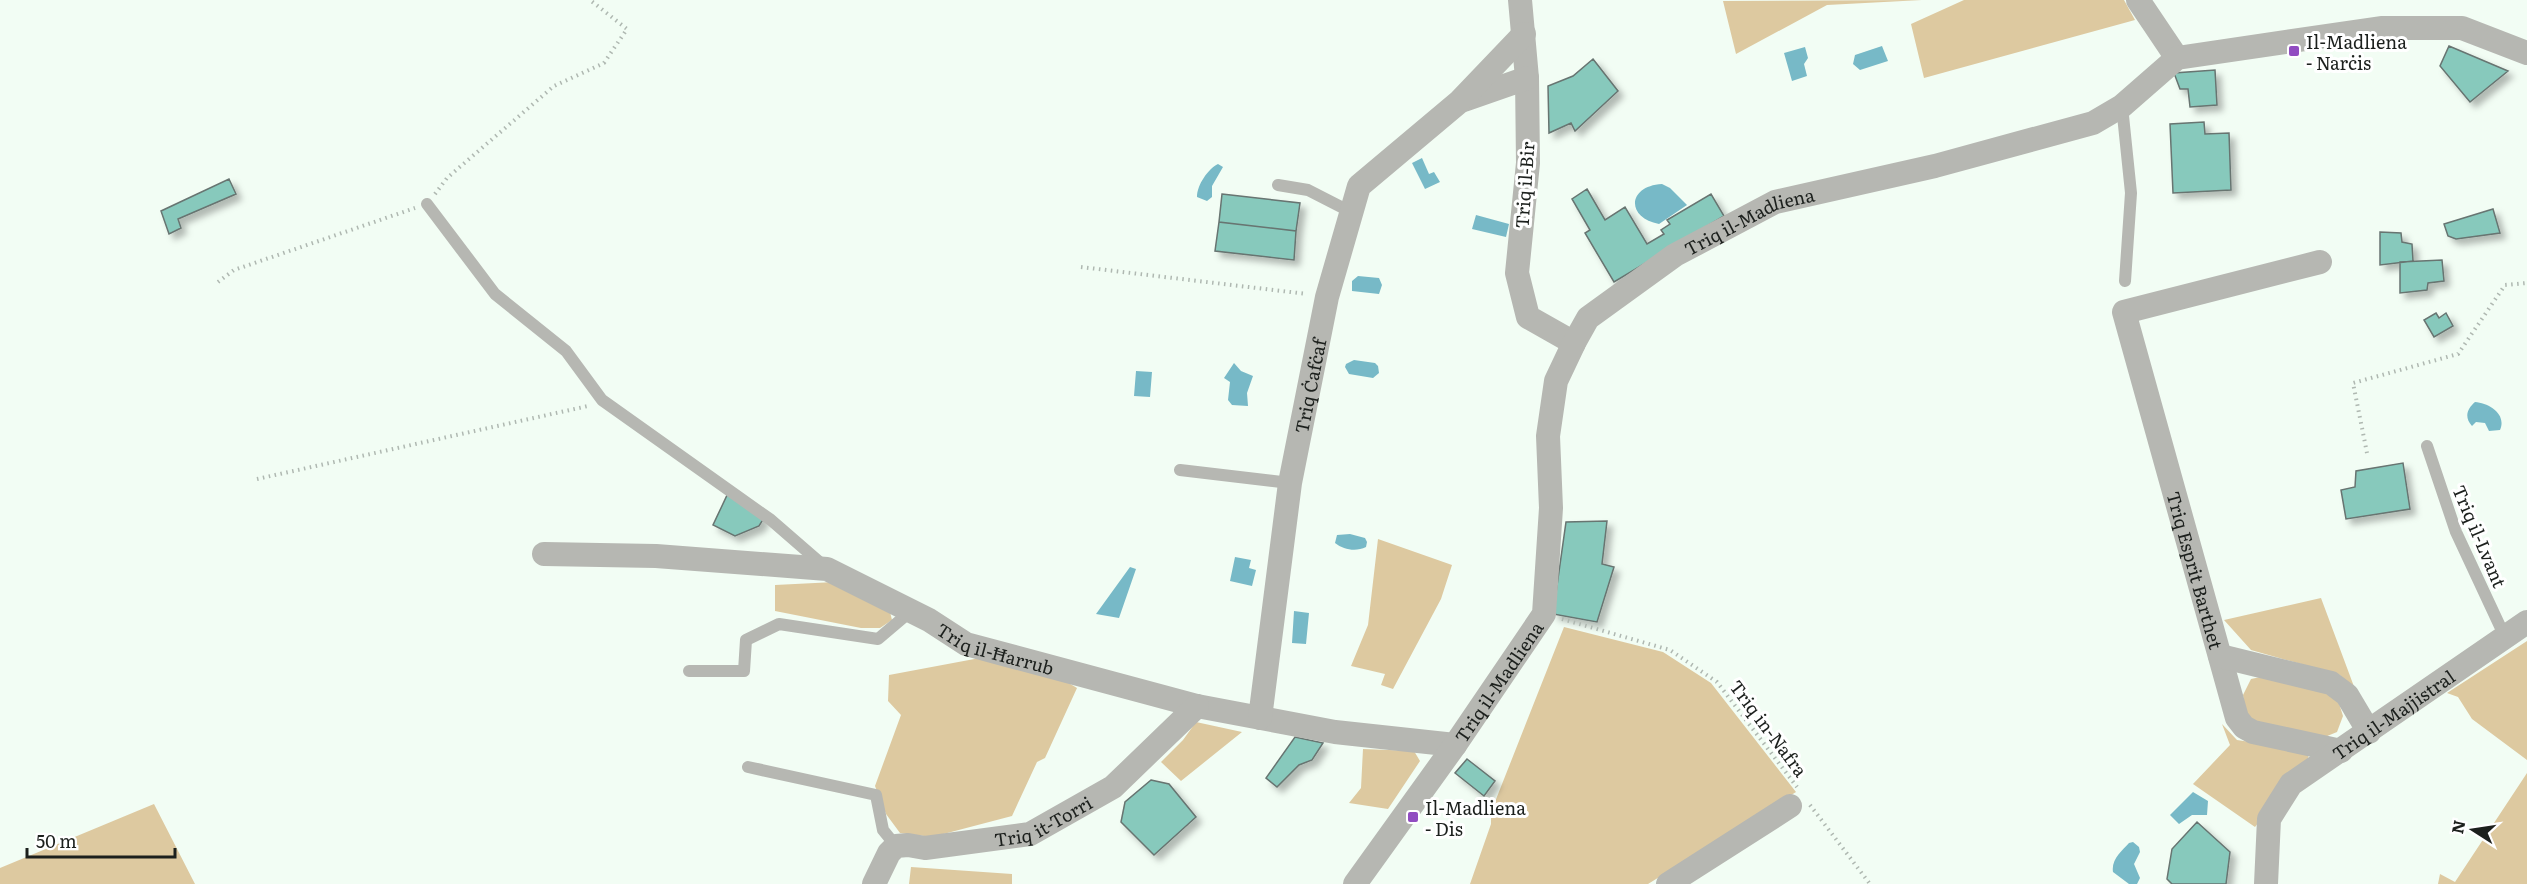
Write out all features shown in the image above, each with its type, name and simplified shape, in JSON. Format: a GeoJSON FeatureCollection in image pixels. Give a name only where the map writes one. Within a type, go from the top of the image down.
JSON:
{"type":"FeatureCollection","features":[{"type":"Feature","properties":{"kind":"street","name":"Triq il-Bir"},"geometry":{"type":"LineString","coordinates":[[1520,0],[1527,78],[1528,163],[1517,273],[1528,317],[1574,343]]}},
{"type":"Feature","properties":{"kind":"street"},"geometry":{"type":"LineString","coordinates":[[2138,0],[2177,58],[2381,28],[2462,28],[2527,53]]}},
{"type":"Feature","properties":{"kind":"street","name":"Triq Ċafċaf"},"geometry":{"type":"LineString","coordinates":[[1260,718],[1290,483],[1327,297],[1359,186],[1459,102],[1524,34]]}},
{"type":"Feature","properties":{"kind":"street","name":"Triq il-Madliena"},"geometry":{"type":"LineString","coordinates":[[1355,884],[1455,745],[1544,614],[1551,508],[1548,436],[1556,381],[1588,318],[1676,255],[1775,202],[1935,166],[2093,123],[2122,106],[2177,58]]}},
{"type":"Feature","properties":{"kind":"street","name":"Triq Ċafċaf"},"geometry":{"type":"LineString","coordinates":[[1459,102],[1527,78]]}},
{"type":"Feature","properties":{"kind":"street","name":"Triq Esprit Barthet"},"geometry":{"type":"LineString","coordinates":[[2320,262],[2124,312],[2237,718],[2244,727],[2253,732],[2341,751]]}},
{"type":"Feature","properties":{"kind":"street","name":"Triq il-Ħarrub"},"geometry":{"type":"LineString","coordinates":[[544,554],[656,556],[827,569],[911,611],[966,644],[1197,706],[1335,732],[1455,745]]}},
{"type":"Feature","properties":{"kind":"street","name":"Triq il-Majjistral"},"geometry":{"type":"LineString","coordinates":[[2266,884],[2269,819],[2291,784],[2527,622]]}},
{"type":"Feature","properties":{"kind":"street"},"geometry":{"type":"LineString","coordinates":[[2220,656],[2331,683],[2347,695],[2368,732]]}},
{"type":"Feature","properties":{"kind":"street","name":"Triq it-Torri"},"geometry":{"type":"LineString","coordinates":[[896,846],[908,844],[925,848],[1030,834],[1113,787],[1197,706]]}},
{"type":"Feature","properties":{"kind":"street"},"geometry":{"type":"LineString","coordinates":[[1668,884],[1799,800]]}},
{"type":"Feature","properties":{"kind":"street"},"geometry":{"type":"LineString","coordinates":[[874,884],[889,853],[896,846]]}},
{"type":"Feature","properties":{"kind":"lane"},"geometry":{"type":"LineString","coordinates":[[2122,106],[2131,193],[2125,281]]}},
{"type":"Feature","properties":{"kind":"lane"},"geometry":{"type":"LineString","coordinates":[[1278,185],[1308,190],[1351,212]]}},
{"type":"Feature","properties":{"kind":"lane"},"geometry":{"type":"LineString","coordinates":[[427,204],[495,294],[566,351],[602,400],[771,520],[827,569]]}},
{"type":"Feature","properties":{"kind":"lane","name":"Triq il-Lvant"},"geometry":{"type":"LineString","coordinates":[[2427,446],[2456,532],[2505,637]]}},
{"type":"Feature","properties":{"kind":"lane"},"geometry":{"type":"LineString","coordinates":[[1180,470],[1290,483]]}},
{"type":"Feature","properties":{"kind":"lane"},"geometry":{"type":"LineString","coordinates":[[689,671],[744,671],[746,640],[779,624],[878,639],[911,611]]}},
{"type":"Feature","properties":{"kind":"lane"},"geometry":{"type":"LineString","coordinates":[[748,767],[876,795],[883,830],[896,846]]}},
{"type":"Feature","properties":{"kind":"path"},"geometry":{"type":"LineString","coordinates":[[218,282],[234,270],[427,204],[447,178],[554,86],[604,63],[627,29],[590,0]]}},
{"type":"Feature","properties":{"kind":"path"},"geometry":{"type":"LineString","coordinates":[[1081,267],[1327,297]]}},
{"type":"Feature","properties":{"kind":"path"},"geometry":{"type":"LineString","coordinates":[[2367,453],[2353,383],[2458,354],[2505,285],[2527,283]]}},
{"type":"Feature","properties":{"kind":"path"},"geometry":{"type":"LineString","coordinates":[[257,479],[588,406],[602,400]]}},
{"type":"Feature","properties":{"kind":"path","name":"Triq in-Nafra"},"geometry":{"type":"LineString","coordinates":[[1544,614],[1670,650],[1717,682],[1799,800],[1870,884]]}},
{"type":"Feature","properties":{"kind":"shaded area"},"geometry":{"type":"Polygon","coordinates":[[[1922,0],[1827,5],[1736,54],[1723,1],[1922,0]]]}},
{"type":"Feature","properties":{"kind":"shaded area"},"geometry":{"type":"Polygon","coordinates":[[[1964,0],[2124,0],[2135,20],[1924,78],[1911,24],[1964,0]]]}},
{"type":"Feature","properties":{"kind":"shaded area"},"geometry":{"type":"Polygon","coordinates":[[[1378,539],[1452,565],[1441,599],[1393,689],[1381,685],[1385,674],[1351,666],[1368,625],[1378,539]]]}},
{"type":"Feature","properties":{"kind":"shaded area"},"geometry":{"type":"Polygon","coordinates":[[[835,582],[890,612],[892,620],[880,628],[861,628],[775,611],[775,585],[835,582]]]}},
{"type":"Feature","properties":{"kind":"shaded area"},"geometry":{"type":"Polygon","coordinates":[[[2321,598],[2359,700],[2340,675],[2251,650],[2224,620],[2321,598]]]}},
{"type":"Feature","properties":{"kind":"shaded area"},"geometry":{"type":"Polygon","coordinates":[[[1564,627],[1663,652],[1711,683],[1796,792],[1648,884],[1470,884],[1491,824],[1491,812],[1564,627]]]}},
{"type":"Feature","properties":{"kind":"shaded area"},"geometry":{"type":"Polygon","coordinates":[[[2527,641],[2527,760],[2472,719],[2458,697],[2447,693],[2527,641]]]}},
{"type":"Feature","properties":{"kind":"shaded area"},"geometry":{"type":"Polygon","coordinates":[[[985,657],[1052,673],[1077,688],[1045,758],[1037,762],[1012,816],[932,837],[900,833],[886,814],[875,786],[901,715],[888,701],[889,675],[985,657]]]}},
{"type":"Feature","properties":{"kind":"shaded area"},"geometry":{"type":"Polygon","coordinates":[[[2270,675],[2337,697],[2343,716],[2337,732],[2320,739],[2260,726],[2246,715],[2243,695],[2251,679],[2270,675]]]}},
{"type":"Feature","properties":{"kind":"shaded area"},"geometry":{"type":"Polygon","coordinates":[[[1196,722],[1242,732],[1181,781],[1161,762],[1183,740],[1196,722]]]}},
{"type":"Feature","properties":{"kind":"shaded area"},"geometry":{"type":"Polygon","coordinates":[[[2222,724],[2237,740],[2309,751],[2308,760],[2255,827],[2193,784],[2230,745],[2222,724]]]}},
{"type":"Feature","properties":{"kind":"shaded area"},"geometry":{"type":"Polygon","coordinates":[[[1363,749],[1414,751],[1420,761],[1388,809],[1349,803],[1361,788],[1363,749]]]}},
{"type":"Feature","properties":{"kind":"shaded area"},"geometry":{"type":"Polygon","coordinates":[[[2527,773],[2527,884],[2438,884],[2440,874],[2455,882],[2527,773]]]}},
{"type":"Feature","properties":{"kind":"shaded area"},"geometry":{"type":"Polygon","coordinates":[[[154,804],[195,884],[0,884],[0,868],[154,804]]]}},
{"type":"Feature","properties":{"kind":"shaded area"},"geometry":{"type":"Polygon","coordinates":[[[911,867],[1012,874],[1012,884],[909,884],[911,867]]]}},
{"type":"Feature","properties":{"kind":"water"},"geometry":{"type":"Polygon","coordinates":[[[1882,46],[1888,61],[1860,70],[1853,64],[1855,55],[1882,46]]]}},
{"type":"Feature","properties":{"kind":"water"},"geometry":{"type":"Polygon","coordinates":[[[1805,47],[1808,58],[1804,64],[1807,76],[1792,81],[1784,53],[1805,47]]]}},
{"type":"Feature","properties":{"kind":"water"},"geometry":{"type":"Polygon","coordinates":[[[1422,158],[1429,174],[1434,172],[1440,182],[1425,189],[1412,163],[1422,158]]]}},
{"type":"Feature","properties":{"kind":"water"},"geometry":{"type":"Polygon","coordinates":[[[1218,164],[1223,167],[1212,186],[1212,197],[1207,201],[1197,197],[1204,178],[1218,164]]]}},
{"type":"Feature","properties":{"kind":"water"},"geometry":{"type":"Polygon","coordinates":[[[1662,184],[1670,188],[1687,205],[1659,224],[1641,216],[1636,209],[1635,202],[1642,190],[1662,184]]]}},
{"type":"Feature","properties":{"kind":"water"},"geometry":{"type":"Polygon","coordinates":[[[1476,215],[1509,224],[1506,237],[1472,229],[1476,215]]]}},
{"type":"Feature","properties":{"kind":"water"},"geometry":{"type":"Polygon","coordinates":[[[1358,276],[1379,278],[1382,285],[1379,294],[1352,291],[1352,281],[1358,276]]]}},
{"type":"Feature","properties":{"kind":"water"},"geometry":{"type":"Polygon","coordinates":[[[1354,360],[1375,363],[1379,373],[1373,378],[1349,374],[1345,367],[1346,364],[1354,360]]]}},
{"type":"Feature","properties":{"kind":"water"},"geometry":{"type":"Polygon","coordinates":[[[1234,363],[1241,371],[1253,376],[1247,393],[1248,406],[1232,405],[1228,400],[1230,382],[1224,378],[1234,363]]]}},
{"type":"Feature","properties":{"kind":"water"},"geometry":{"type":"Polygon","coordinates":[[[1136,371],[1152,372],[1150,397],[1134,396],[1136,371]]]}},
{"type":"Feature","properties":{"kind":"water"},"geometry":{"type":"Polygon","coordinates":[[[2475,402],[2491,407],[2499,414],[2502,424],[2500,430],[2489,431],[2485,423],[2476,422],[2472,426],[2468,413],[2475,402]]]}},
{"type":"Feature","properties":{"kind":"water"},"geometry":{"type":"Polygon","coordinates":[[[1350,534],[1365,538],[1366,547],[1350,550],[1335,543],[1337,535],[1350,534]]]}},
{"type":"Feature","properties":{"kind":"water"},"geometry":{"type":"Polygon","coordinates":[[[1235,557],[1251,560],[1249,568],[1256,570],[1252,586],[1230,581],[1235,557]]]}},
{"type":"Feature","properties":{"kind":"water"},"geometry":{"type":"Polygon","coordinates":[[[1130,567],[1136,569],[1119,618],[1096,614],[1130,567]]]}},
{"type":"Feature","properties":{"kind":"water"},"geometry":{"type":"Polygon","coordinates":[[[1294,611],[1309,613],[1306,644],[1292,643],[1294,611]]]}},
{"type":"Feature","properties":{"kind":"water"},"geometry":{"type":"Polygon","coordinates":[[[2193,792],[2208,801],[2207,815],[2192,815],[2179,824],[2170,815],[2193,792]]]}},
{"type":"Feature","properties":{"kind":"water"},"geometry":{"type":"Polygon","coordinates":[[[2133,842],[2139,847],[2140,852],[2134,864],[2140,878],[2137,884],[2129,884],[2113,872],[2113,867],[2118,856],[2129,843],[2133,842]]]}},
{"type":"Feature","properties":{"kind":"building"},"geometry":{"type":"Polygon","coordinates":[[[2449,46],[2508,71],[2470,102],[2440,66],[2449,46]]]}},
{"type":"Feature","properties":{"kind":"building"},"geometry":{"type":"Polygon","coordinates":[[[1593,59],[1618,91],[1575,131],[1571,123],[1549,133],[1548,86],[1573,76],[1593,59]]]}},
{"type":"Feature","properties":{"kind":"building"},"geometry":{"type":"Polygon","coordinates":[[[2215,70],[2217,105],[2190,107],[2188,89],[2180,89],[2174,73],[2215,70]]]}},
{"type":"Feature","properties":{"kind":"building"},"geometry":{"type":"Polygon","coordinates":[[[2204,122],[2205,134],[2229,133],[2231,190],[2173,193],[2170,124],[2204,122]]]}},
{"type":"Feature","properties":{"kind":"building"},"geometry":{"type":"Polygon","coordinates":[[[229,179],[236,194],[178,219],[181,228],[169,234],[161,211],[229,179]]]}},
{"type":"Feature","properties":{"kind":"building"},"geometry":{"type":"Polygon","coordinates":[[[1587,189],[1605,220],[1625,207],[1647,244],[1664,234],[1661,230],[1670,224],[1667,220],[1711,194],[1724,216],[1614,282],[1585,233],[1590,230],[1572,199],[1587,189]]]}},
{"type":"Feature","properties":{"kind":"building"},"geometry":{"type":"Polygon","coordinates":[[[1222,194],[1300,203],[1296,231],[1219,222],[1222,194]]]}},
{"type":"Feature","properties":{"kind":"building"},"geometry":{"type":"Polygon","coordinates":[[[2493,209],[2500,233],[2456,239],[2448,236],[2444,224],[2493,209]]]}},
{"type":"Feature","properties":{"kind":"building"},"geometry":{"type":"Polygon","coordinates":[[[1219,222],[1296,231],[1294,260],[1215,251],[1219,222]]]}},
{"type":"Feature","properties":{"kind":"building"},"geometry":{"type":"Polygon","coordinates":[[[2380,232],[2401,233],[2402,242],[2412,244],[2413,261],[2380,265],[2380,232]]]}},
{"type":"Feature","properties":{"kind":"building"},"geometry":{"type":"Polygon","coordinates":[[[2442,260],[2444,281],[2428,283],[2427,290],[2400,293],[2400,262],[2442,260]]]}},
{"type":"Feature","properties":{"kind":"building"},"geometry":{"type":"Polygon","coordinates":[[[2436,313],[2439,318],[2446,313],[2453,326],[2434,337],[2424,320],[2436,313]]]}},
{"type":"Feature","properties":{"kind":"building"},"geometry":{"type":"Polygon","coordinates":[[[2403,463],[2410,509],[2346,519],[2341,490],[2355,487],[2356,471],[2403,463]]]}},
{"type":"Feature","properties":{"kind":"building"},"geometry":{"type":"Polygon","coordinates":[[[729,491],[764,518],[759,526],[735,536],[713,525],[729,491]]]}},
{"type":"Feature","properties":{"kind":"building"},"geometry":{"type":"Polygon","coordinates":[[[1607,521],[1602,564],[1614,567],[1597,622],[1553,614],[1566,522],[1607,521]]]}},
{"type":"Feature","properties":{"kind":"building"},"geometry":{"type":"Polygon","coordinates":[[[1295,737],[1323,743],[1312,760],[1299,765],[1277,787],[1266,778],[1295,737]]]}},
{"type":"Feature","properties":{"kind":"building"},"geometry":{"type":"Polygon","coordinates":[[[1467,759],[1495,781],[1484,796],[1455,773],[1467,759]]]}},
{"type":"Feature","properties":{"kind":"building"},"geometry":{"type":"Polygon","coordinates":[[[1151,780],[1169,784],[1196,817],[1154,855],[1121,822],[1125,802],[1151,780]]]}},
{"type":"Feature","properties":{"kind":"building"},"geometry":{"type":"Polygon","coordinates":[[[2197,822],[2230,852],[2226,884],[2172,884],[2167,879],[2172,849],[2197,822]]]}},
{"type":"Feature","properties":{"kind":"place","name":"Il-Madliena - Narċis"},"geometry":{"type":"Point","coordinates":[2294,51]}},
{"type":"Feature","properties":{"kind":"place","name":"Il-Madliena - Dis"},"geometry":{"type":"Point","coordinates":[1413,817]}}]}
